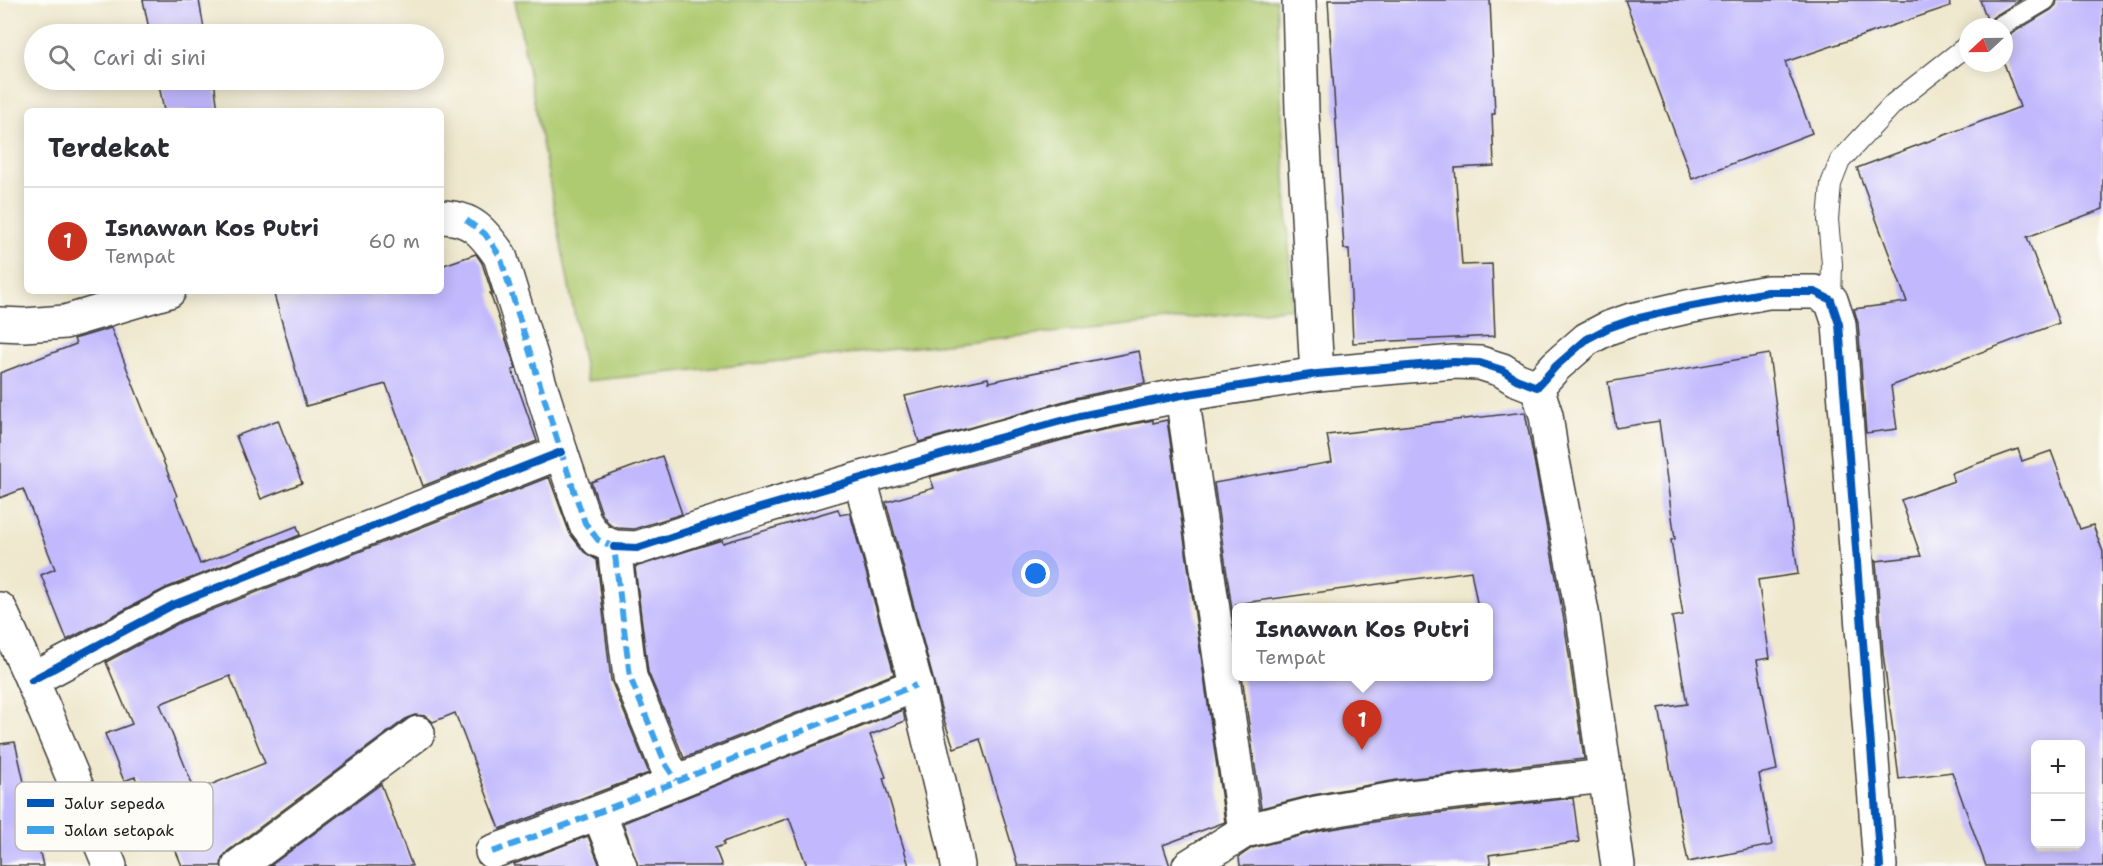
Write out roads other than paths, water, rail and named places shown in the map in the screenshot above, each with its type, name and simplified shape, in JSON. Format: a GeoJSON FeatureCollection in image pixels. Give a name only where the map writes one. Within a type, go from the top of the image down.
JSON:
{"type":"FeatureCollection","features":[{"type":"Feature","properties":{"kind":"street"},"geometry":{"type":"LineString","coordinates":[[1299,0],[1302,111],[1317,374]]}},
{"type":"Feature","properties":{"kind":"street"},"geometry":{"type":"LineString","coordinates":[[444,217],[466,220],[484,234],[500,256],[585,523],[598,540],[614,548],[637,548],[860,479],[1080,417],[1182,395],[1317,374],[1454,362],[1480,363],[1502,370],[1516,379],[1537,387]]}},
{"type":"Feature","properties":{"kind":"street"},"geometry":{"type":"LineString","coordinates":[[1537,387],[1556,366],[1587,339],[1631,320],[1768,292],[1815,292],[1832,300],[1839,324],[1846,398],[1880,866]]}},
{"type":"Feature","properties":{"kind":"street"},"geometry":{"type":"LineString","coordinates":[[0,324],[65,322],[159,294]]}},
{"type":"Feature","properties":{"kind":"street"},"geometry":{"type":"LineString","coordinates":[[1537,387],[1546,415],[1581,606],[1618,866]]}},
{"type":"Feature","properties":{"kind":"street"},"geometry":{"type":"LineString","coordinates":[[1182,395],[1245,831]]}},
{"type":"Feature","properties":{"kind":"street"},"geometry":{"type":"LineString","coordinates":[[32,680],[173,605],[561,452]]}},
{"type":"Feature","properties":{"kind":"street"},"geometry":{"type":"LineString","coordinates":[[860,479],[916,685],[958,866]]}},
{"type":"Feature","properties":{"kind":"street"},"geometry":{"type":"LineString","coordinates":[[614,548],[630,677],[666,765],[676,780]]}},
{"type":"Feature","properties":{"kind":"street"},"geometry":{"type":"LineString","coordinates":[[0,609],[75,782]]}},
{"type":"Feature","properties":{"kind":"street"},"geometry":{"type":"LineString","coordinates":[[492,852],[599,813],[916,685]]}},
{"type":"Feature","properties":{"kind":"street"},"geometry":{"type":"LineString","coordinates":[[239,866],[418,733]]}},
{"type":"Feature","properties":{"kind":"street"},"geometry":{"type":"LineString","coordinates":[[1189,866],[1245,831],[1316,813],[1400,798],[1606,776]]}},
{"type":"Feature","properties":{"kind":"street"},"geometry":{"type":"LineString","coordinates":[[599,813],[620,866]]}},
{"type":"Feature","properties":{"kind":"street"},"geometry":{"type":"LineString","coordinates":[[104,851],[110,866]]}},
{"type":"Feature","properties":{"kind":"lane"},"geometry":{"type":"LineString","coordinates":[[2013,19],[2045,0]]}},
{"type":"Feature","properties":{"kind":"lane"},"geometry":{"type":"LineString","coordinates":[[1832,300],[1828,220],[1831,184],[1840,161],[1894,103],[1959,52]]}},
{"type":"Feature","properties":{"kind":"place","name":"Isnawan Kos Putri"},"geometry":{"type":"Point","coordinates":[1362,750]}}]}
